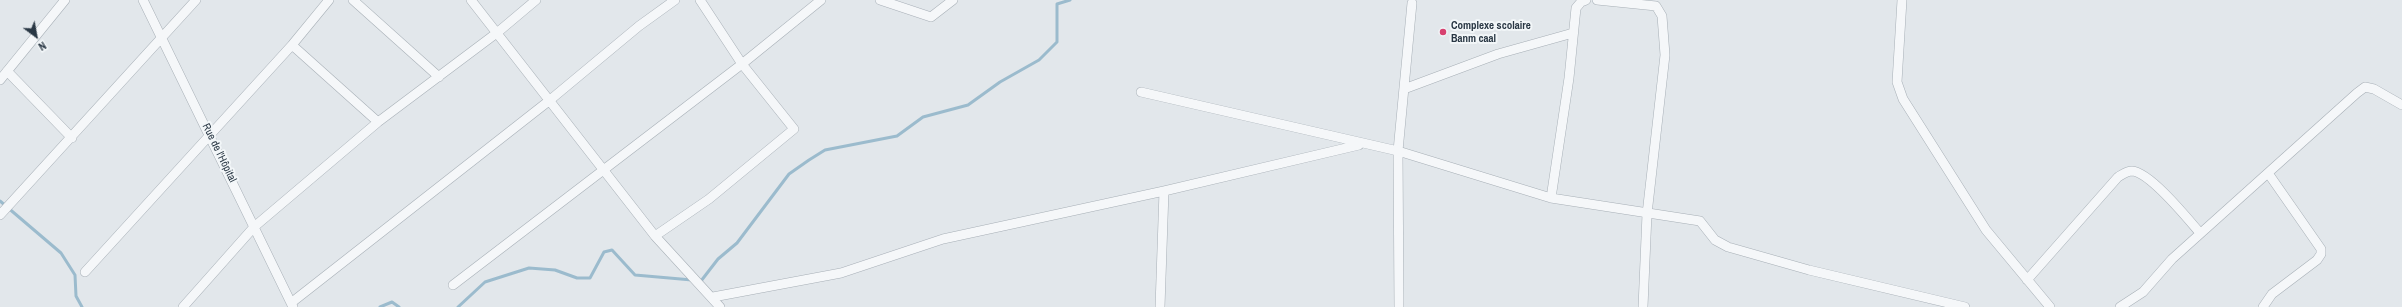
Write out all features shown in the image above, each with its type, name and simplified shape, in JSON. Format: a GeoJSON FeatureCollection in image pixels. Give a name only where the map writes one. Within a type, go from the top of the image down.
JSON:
{"type":"FeatureCollection","features":[{"type":"Feature","properties":{"kind":"street"},"geometry":{"type":"LineString","coordinates":[[0,80],[65,0]]}},
{"type":"Feature","properties":{"kind":"street","name":"Rue de l'Hôpital"},"geometry":{"type":"LineString","coordinates":[[143,0],[210,134],[292,305]]}},
{"type":"Feature","properties":{"kind":"street"},"geometry":{"type":"LineString","coordinates":[[0,215],[72,138],[196,0]]}},
{"type":"Feature","properties":{"kind":"street"},"geometry":{"type":"LineString","coordinates":[[85,272],[292,45],[329,0]]}},
{"type":"Feature","properties":{"kind":"street"},"geometry":{"type":"LineString","coordinates":[[353,0],[439,77]]}},
{"type":"Feature","properties":{"kind":"street"},"geometry":{"type":"LineString","coordinates":[[471,0],[498,32],[655,236],[713,297],[720,307]]}},
{"type":"Feature","properties":{"kind":"street"},"geometry":{"type":"LineString","coordinates":[[183,307],[254,227],[378,122],[498,32],[536,0]]}},
{"type":"Feature","properties":{"kind":"street"},"geometry":{"type":"LineString","coordinates":[[292,305],[550,100],[639,26],[675,0]]}},
{"type":"Feature","properties":{"kind":"street"},"geometry":{"type":"LineString","coordinates":[[655,236],[709,200],[794,129],[742,64],[700,0]]}},
{"type":"Feature","properties":{"kind":"street"},"geometry":{"type":"LineString","coordinates":[[453,285],[742,64],[820,0]]}},
{"type":"Feature","properties":{"kind":"street"},"geometry":{"type":"LineString","coordinates":[[880,0],[931,17],[953,0]]}},
{"type":"Feature","properties":{"kind":"street"},"geometry":{"type":"LineString","coordinates":[[1551,198],[1576,8],[1580,2],[1586,0]]}},
{"type":"Feature","properties":{"kind":"street"},"geometry":{"type":"LineString","coordinates":[[1597,0],[1656,6],[1662,16],[1665,55],[1647,214],[1643,307]]}},
{"type":"Feature","properties":{"kind":"street"},"geometry":{"type":"LineString","coordinates":[[1902,0],[1897,82],[1903,99],[1986,230],[2050,307]]}},
{"type":"Feature","properties":{"kind":"street"},"geometry":{"type":"LineString","coordinates":[[1399,307],[1398,151],[1412,3]]}},
{"type":"Feature","properties":{"kind":"street"},"geometry":{"type":"LineString","coordinates":[[1404,89],[1510,50],[1573,33]]}},
{"type":"Feature","properties":{"kind":"street"},"geometry":{"type":"LineString","coordinates":[[292,45],[378,122]]}},
{"type":"Feature","properties":{"kind":"street"},"geometry":{"type":"LineString","coordinates":[[7,71],[72,138]]}},
{"type":"Feature","properties":{"kind":"street"},"geometry":{"type":"LineString","coordinates":[[2120,307],[2143,292],[2172,259],[2200,233],[2365,88],[2374,89],[2402,105]]}},
{"type":"Feature","properties":{"kind":"street"},"geometry":{"type":"LineString","coordinates":[[1141,92],[1362,144],[1398,151],[1551,198],[1700,221],[1714,240],[1728,248],[1809,270],[1965,307]]}},
{"type":"Feature","properties":{"kind":"street"},"geometry":{"type":"LineString","coordinates":[[713,297],[841,273],[942,239],[1164,191],[1362,144]]}},
{"type":"Feature","properties":{"kind":"street"},"geometry":{"type":"LineString","coordinates":[[2027,280],[2118,177],[2127,172],[2134,171],[2157,185],[2200,233]]}},
{"type":"Feature","properties":{"kind":"street"},"geometry":{"type":"LineString","coordinates":[[2263,307],[2272,294],[2317,260],[2322,254],[2321,249],[2268,172]]}},
{"type":"Feature","properties":{"kind":"street"},"geometry":{"type":"LineString","coordinates":[[1160,307],[1164,191]]}},
{"type":"Feature","properties":{"kind":"waterway"},"geometry":{"type":"LineString","coordinates":[[698,280],[701,281],[718,259],[737,243],[789,174],[825,150],[897,136],[923,117],[968,105],[1000,82],[1039,60],[1057,42],[1057,4],[1070,0]]}},
{"type":"Feature","properties":{"kind":"waterway"},"geometry":{"type":"LineString","coordinates":[[0,201],[61,253],[75,275],[76,296],[82,307]]}},
{"type":"Feature","properties":{"kind":"waterway"},"geometry":{"type":"LineString","coordinates":[[458,307],[485,282],[529,268],[555,270],[577,278],[590,278],[604,252],[612,250],[635,275],[692,280]]}},
{"type":"Feature","properties":{"kind":"waterway"},"geometry":{"type":"LineString","coordinates":[[380,307],[392,302],[399,307]]}},
{"type":"Feature","properties":{"kind":"place","name":"Complexe scolaire Banm caal"},"geometry":{"type":"Point","coordinates":[1443,32]}}]}
